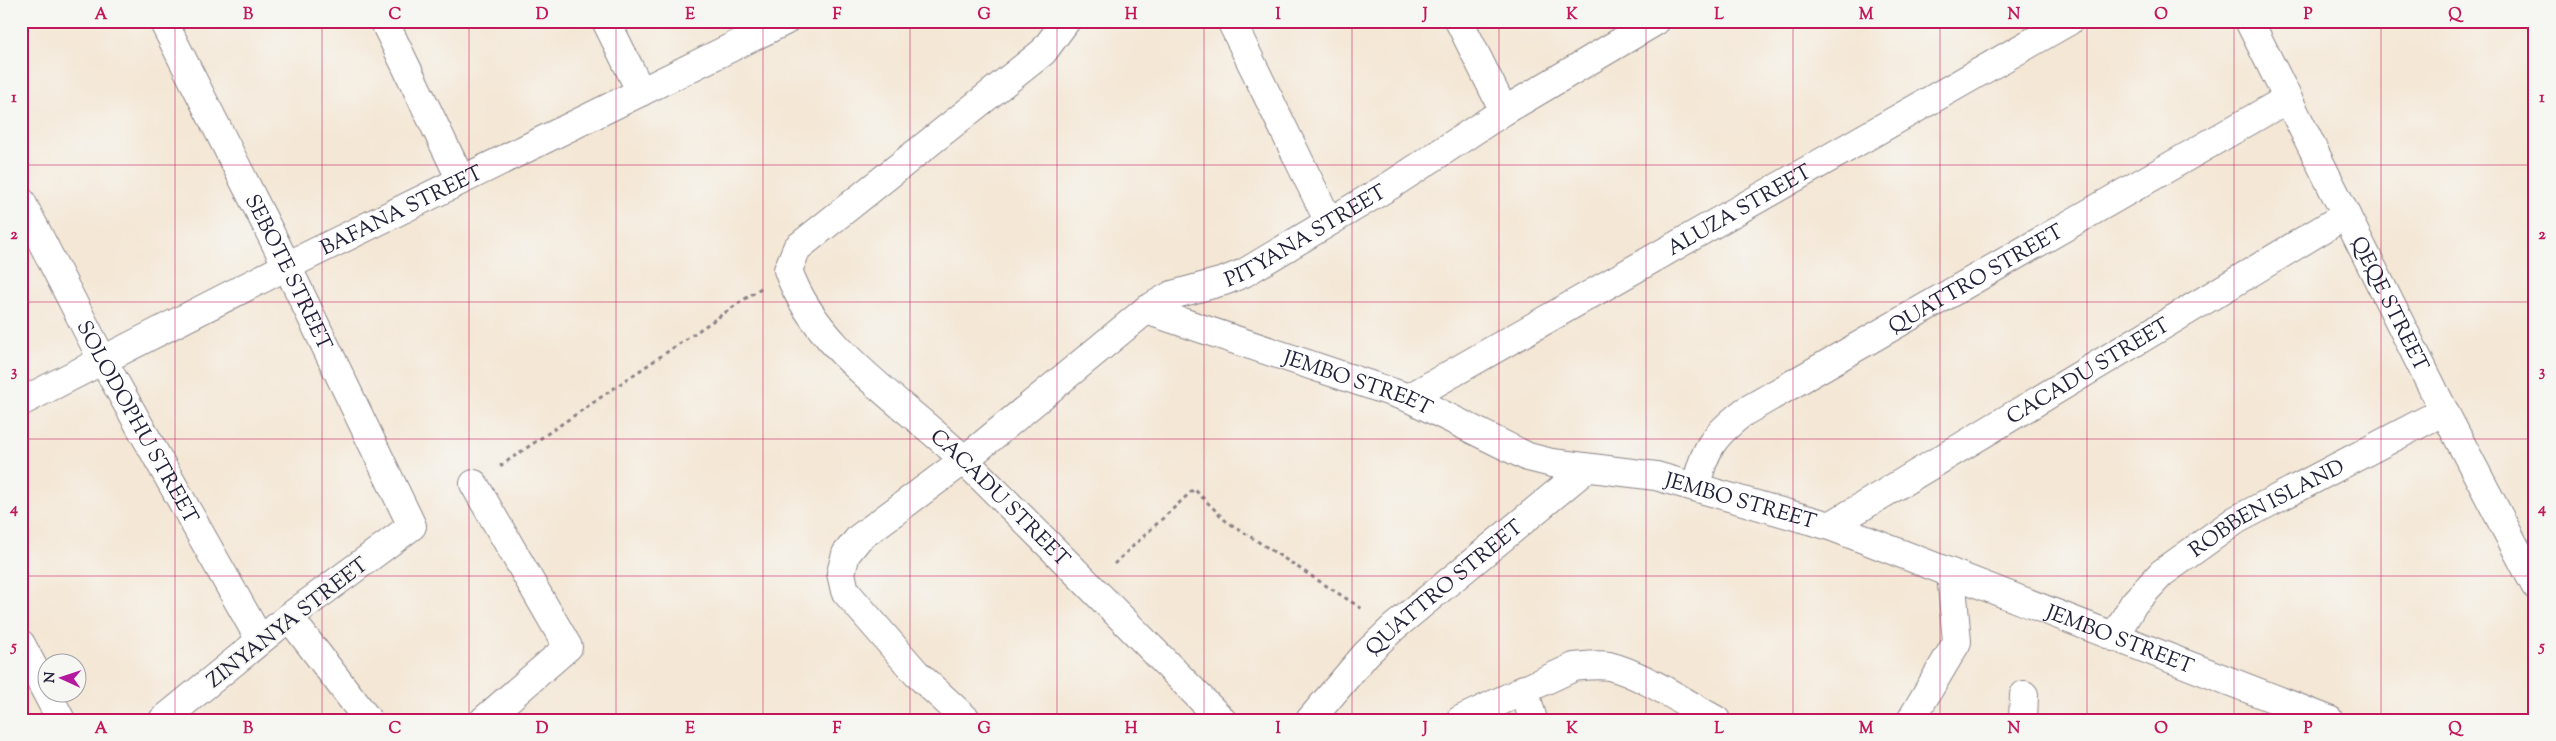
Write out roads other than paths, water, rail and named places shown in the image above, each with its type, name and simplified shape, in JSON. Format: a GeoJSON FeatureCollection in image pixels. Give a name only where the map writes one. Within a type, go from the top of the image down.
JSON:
{"type":"FeatureCollection","features":[{"type":"Feature","properties":{"kind":"street","name":"SEBOTE STREET"},"geometry":{"type":"LineString","coordinates":[[163,21],[287,266],[412,526]]}},
{"type":"Feature","properties":{"kind":"street"},"geometry":{"type":"LineString","coordinates":[[384,21],[461,180]]}},
{"type":"Feature","properties":{"kind":"street"},"geometry":{"type":"LineString","coordinates":[[606,21],[641,92]]}},
{"type":"Feature","properties":{"kind":"street","name":"BAFANA STREET"},"geometry":{"type":"LineString","coordinates":[[21,402],[287,266],[785,21]]}},
{"type":"Feature","properties":{"kind":"street","name":"CACADU STREET"},"geometry":{"type":"LineString","coordinates":[[1066,21],[1043,52],[797,248],[788,270],[794,287],[806,305],[849,359],[964,460],[1222,720]]}},
{"type":"Feature","properties":{"kind":"street"},"geometry":{"type":"LineString","coordinates":[[1231,21],[1328,220]]}},
{"type":"Feature","properties":{"kind":"street"},"geometry":{"type":"LineString","coordinates":[[1459,21],[1504,111]]}},
{"type":"Feature","properties":{"kind":"street","name":"PITYANA STREET"},"geometry":{"type":"LineString","coordinates":[[967,720],[917,674],[845,591],[841,573],[846,554],[859,538],[964,460],[1146,310],[1172,295],[1224,281],[1244,273],[1328,220],[1391,184],[1504,111],[1656,21]]}},
{"type":"Feature","properties":{"kind":"street","name":"ALUZA STREET"},"geometry":{"type":"LineString","coordinates":[[1409,398],[2069,21]]}},
{"type":"Feature","properties":{"kind":"street","name":"QEQE STREET"},"geometry":{"type":"LineString","coordinates":[[2249,21],[2444,411],[2535,585]]}},
{"type":"Feature","properties":{"kind":"street","name":"QUATTRO STREET"},"geometry":{"type":"LineString","coordinates":[[1696,487],[1701,463],[1709,444],[1722,429],[1744,412],[2287,99]]}},
{"type":"Feature","properties":{"kind":"street","name":"SOLODOPHU STREET"},"geometry":{"type":"LineString","coordinates":[[21,201],[102,359],[260,640]]}},
{"type":"Feature","properties":{"kind":"street","name":"CACADU STREET"},"geometry":{"type":"LineString","coordinates":[[1830,526],[2346,215]]}},
{"type":"Feature","properties":{"kind":"street","name":"JEMBO STREET"},"geometry":{"type":"LineString","coordinates":[[1146,310],[1409,398],[1528,457],[1588,468],[1656,476],[1830,526],[2329,720]]}},
{"type":"Feature","properties":{"kind":"street","name":"ROBBEN ISLAND"},"geometry":{"type":"LineString","coordinates":[[2114,637],[2134,603],[2162,573],[2236,520],[2444,411]]}},
{"type":"Feature","properties":{"kind":"street","name":"QUATTRO STREET"},"geometry":{"type":"LineString","coordinates":[[1310,720],[1366,654],[1393,628],[1588,468]]}},
{"type":"Feature","properties":{"kind":"street"},"geometry":{"type":"LineString","coordinates":[[474,484],[568,647],[484,720]]}},
{"type":"Feature","properties":{"kind":"street","name":"ZINYANYA STREET"},"geometry":{"type":"LineString","coordinates":[[163,720],[289,617],[412,526]]}},
{"type":"Feature","properties":{"kind":"street"},"geometry":{"type":"LineString","coordinates":[[1911,720],[1957,642],[1951,573]]}},
{"type":"Feature","properties":{"kind":"street"},"geometry":{"type":"LineString","coordinates":[[289,617],[368,720]]}},
{"type":"Feature","properties":{"kind":"street"},"geometry":{"type":"LineString","coordinates":[[21,644],[61,720]]}},
{"type":"Feature","properties":{"kind":"street"},"geometry":{"type":"LineString","coordinates":[[1460,720],[1574,667],[1608,666],[1629,674],[1716,720]]}},
{"type":"Feature","properties":{"kind":"street"},"geometry":{"type":"LineString","coordinates":[[1524,689],[1533,720]]}}]}
